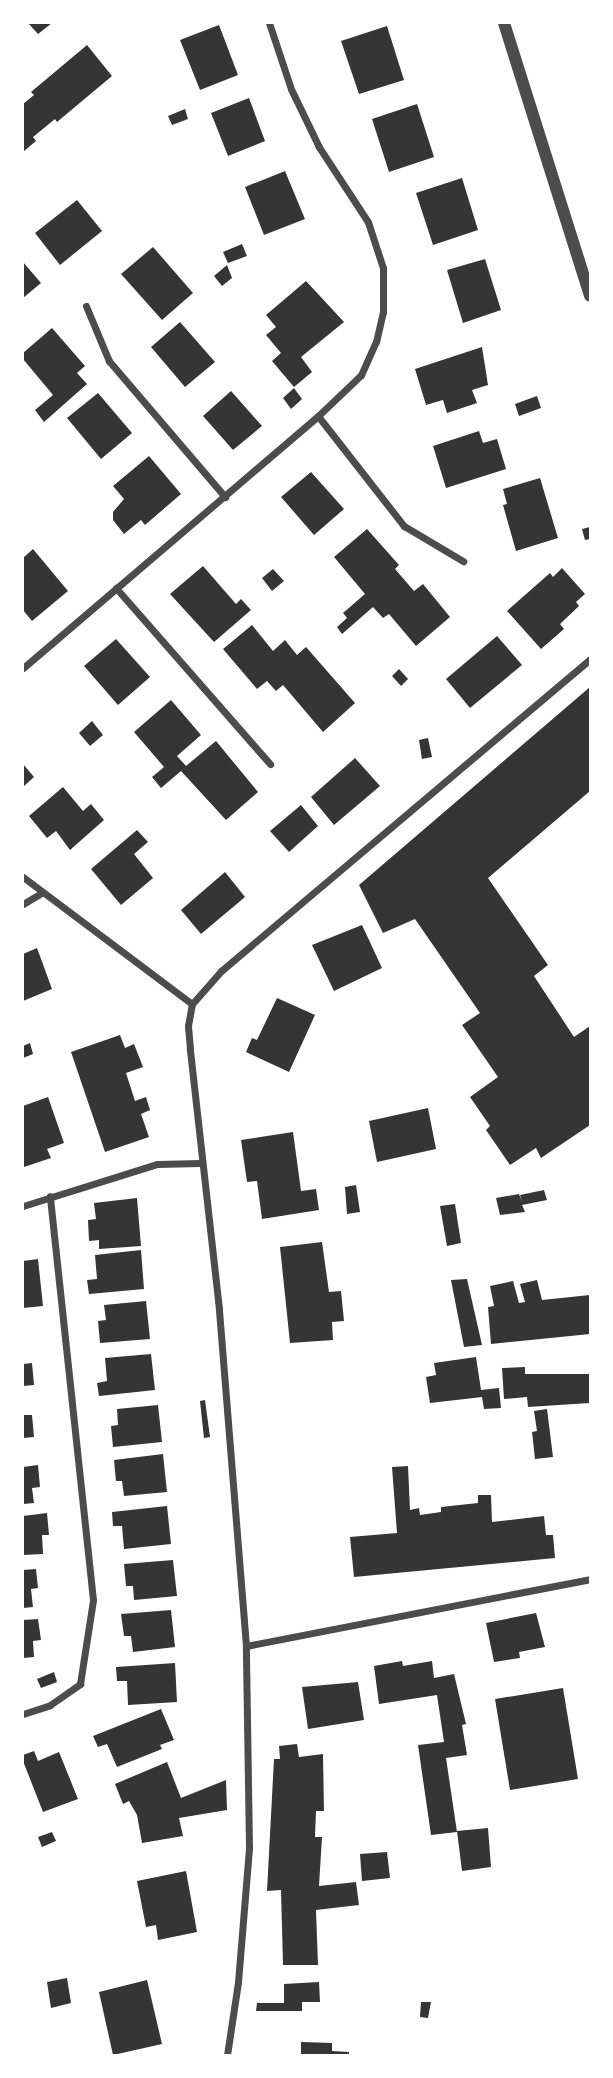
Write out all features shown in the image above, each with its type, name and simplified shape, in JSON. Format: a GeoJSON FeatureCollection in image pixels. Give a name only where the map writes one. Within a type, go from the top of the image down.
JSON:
{"type":"FeatureCollection","features":[{"type":"Feature","properties":{"kind":"street"},"geometry":{"type":"LineString","coordinates":[[24,665],[318,416],[361,375],[376,342],[383,312],[383,268],[368,222],[319,147],[291,89],[269,23]]}},
{"type":"Feature","properties":{"kind":"street"},"geometry":{"type":"LineString","coordinates":[[504,23],[590,296]]}},
{"type":"Feature","properties":{"kind":"street"},"geometry":{"type":"LineString","coordinates":[[86,306],[109,361],[225,497]]}},
{"type":"Feature","properties":{"kind":"street"},"geometry":{"type":"LineString","coordinates":[[318,416],[404,526],[463,561]]}},
{"type":"Feature","properties":{"kind":"street"},"geometry":{"type":"LineString","coordinates":[[116,588],[270,764]]}},
{"type":"Feature","properties":{"kind":"street"},"geometry":{"type":"LineString","coordinates":[[228,2055],[238,1982],[249,1847],[246,1646],[230,1427],[188,1026],[192,1004],[221,971],[590,659]]}},
{"type":"Feature","properties":{"kind":"street"},"geometry":{"type":"LineString","coordinates":[[23,877],[192,1004]]}},
{"type":"Feature","properties":{"kind":"street"},"geometry":{"type":"LineString","coordinates":[[23,904],[41,893]]}},
{"type":"Feature","properties":{"kind":"street"},"geometry":{"type":"LineString","coordinates":[[23,1206],[157,1164],[201,1163]]}},
{"type":"Feature","properties":{"kind":"street"},"geometry":{"type":"LineString","coordinates":[[23,1714],[50,1705],[80,1684],[93,1600],[50,1196]]}},
{"type":"Feature","properties":{"kind":"street"},"geometry":{"type":"LineString","coordinates":[[246,1646],[590,1579]]}},
{"type":"Feature","properties":{"kind":"building"},"geometry":{"type":"Polygon","coordinates":[[[28,23],[52,23],[38,34],[28,23]]]}},
{"type":"Feature","properties":{"kind":"building"},"geometry":{"type":"Polygon","coordinates":[[[219,25],[238,75],[200,90],[180,40],[219,25]]]}},
{"type":"Feature","properties":{"kind":"building"},"geometry":{"type":"Polygon","coordinates":[[[387,26],[404,80],[359,94],[341,41],[387,26]]]}},
{"type":"Feature","properties":{"kind":"building"},"geometry":{"type":"Polygon","coordinates":[[[87,45],[112,76],[57,122],[55,119],[33,137],[36,141],[23,152],[23,104],[34,95],[31,92],[87,45]]]}},
{"type":"Feature","properties":{"kind":"building"},"geometry":{"type":"Polygon","coordinates":[[[249,98],[265,141],[228,156],[211,113],[249,98]]]}},
{"type":"Feature","properties":{"kind":"building"},"geometry":{"type":"Polygon","coordinates":[[[417,104],[434,157],[389,172],[372,119],[417,104]]]}},
{"type":"Feature","properties":{"kind":"building"},"geometry":{"type":"Polygon","coordinates":[[[185,109],[188,119],[172,125],[168,116],[185,109]]]}},
{"type":"Feature","properties":{"kind":"building"},"geometry":{"type":"Polygon","coordinates":[[[285,171],[305,219],[264,235],[245,187],[285,171]]]}},
{"type":"Feature","properties":{"kind":"building"},"geometry":{"type":"Polygon","coordinates":[[[462,178],[478,230],[433,245],[416,193],[462,178]]]}},
{"type":"Feature","properties":{"kind":"building"},"geometry":{"type":"Polygon","coordinates":[[[77,200],[102,231],[60,265],[35,233],[77,200]]]}},
{"type":"Feature","properties":{"kind":"building"},"geometry":{"type":"Polygon","coordinates":[[[242,244],[247,256],[228,263],[223,252],[242,244]]]}},
{"type":"Feature","properties":{"kind":"building"},"geometry":{"type":"Polygon","coordinates":[[[153,247],[193,293],[162,320],[121,274],[153,247]]]}},
{"type":"Feature","properties":{"kind":"building"},"geometry":{"type":"Polygon","coordinates":[[[485,259],[501,310],[463,323],[447,270],[485,259]]]}},
{"type":"Feature","properties":{"kind":"building"},"geometry":{"type":"Polygon","coordinates":[[[23,262],[41,283],[23,298],[23,262]]]}},
{"type":"Feature","properties":{"kind":"building"},"geometry":{"type":"Polygon","coordinates":[[[227,265],[232,278],[222,286],[214,276],[227,265]]]}},
{"type":"Feature","properties":{"kind":"building"},"geometry":{"type":"Polygon","coordinates":[[[306,281],[344,322],[301,357],[312,372],[294,387],[272,361],[281,353],[266,335],[276,327],[266,315],[306,281]]]}},
{"type":"Feature","properties":{"kind":"building"},"geometry":{"type":"Polygon","coordinates":[[[180,322],[215,362],[185,387],[151,347],[180,322]]]}},
{"type":"Feature","properties":{"kind":"building"},"geometry":{"type":"Polygon","coordinates":[[[52,328],[85,366],[77,373],[87,384],[44,422],[35,410],[53,395],[23,359],[23,353],[52,328]]]}},
{"type":"Feature","properties":{"kind":"building"},"geometry":{"type":"Polygon","coordinates":[[[482,347],[488,385],[472,390],[477,403],[447,413],[443,400],[426,405],[415,369],[482,347]]]}},
{"type":"Feature","properties":{"kind":"building"},"geometry":{"type":"Polygon","coordinates":[[[294,388],[302,399],[291,409],[283,398],[294,388]]]}},
{"type":"Feature","properties":{"kind":"building"},"geometry":{"type":"Polygon","coordinates":[[[231,391],[262,426],[233,450],[203,416],[231,391]]]}},
{"type":"Feature","properties":{"kind":"building"},"geometry":{"type":"Polygon","coordinates":[[[98,393],[132,433],[101,459],[67,418],[98,393]]]}},
{"type":"Feature","properties":{"kind":"building"},"geometry":{"type":"Polygon","coordinates":[[[537,396],[541,408],[519,416],[515,404],[537,396]]]}},
{"type":"Feature","properties":{"kind":"building"},"geometry":{"type":"Polygon","coordinates":[[[479,431],[483,443],[497,439],[506,469],[446,488],[433,446],[479,431]]]}},
{"type":"Feature","properties":{"kind":"building"},"geometry":{"type":"Polygon","coordinates":[[[149,456],[181,494],[145,525],[141,520],[124,534],[113,520],[113,512],[124,499],[113,486],[149,456]]]}},
{"type":"Feature","properties":{"kind":"building"},"geometry":{"type":"Polygon","coordinates":[[[311,472],[344,509],[314,535],[281,497],[311,472]]]}},
{"type":"Feature","properties":{"kind":"building"},"geometry":{"type":"Polygon","coordinates":[[[540,478],[558,538],[516,551],[503,505],[507,504],[503,489],[540,478]]]}},
{"type":"Feature","properties":{"kind":"building"},"geometry":{"type":"Polygon","coordinates":[[[590,527],[590,539],[585,540],[582,529],[590,527]]]}},
{"type":"Feature","properties":{"kind":"building"},"geometry":{"type":"Polygon","coordinates":[[[367,529],[399,565],[395,569],[414,591],[423,584],[450,617],[416,646],[389,614],[383,618],[373,607],[342,634],[337,627],[347,618],[343,613],[365,594],[334,557],[367,529]]]}},
{"type":"Feature","properties":{"kind":"building"},"geometry":{"type":"Polygon","coordinates":[[[33,549],[68,591],[32,621],[23,610],[23,558],[33,549]]]}},
{"type":"Feature","properties":{"kind":"building"},"geometry":{"type":"Polygon","coordinates":[[[203,566],[236,604],[241,599],[251,610],[214,642],[170,594],[203,566]]]}},
{"type":"Feature","properties":{"kind":"building"},"geometry":{"type":"Polygon","coordinates":[[[562,568],[585,594],[576,602],[579,606],[560,624],[564,629],[541,649],[507,611],[550,573],[553,577],[562,568]]]}},
{"type":"Feature","properties":{"kind":"building"},"geometry":{"type":"Polygon","coordinates":[[[273,569],[284,581],[272,591],[262,578],[273,569]]]}},
{"type":"Feature","properties":{"kind":"building"},"geometry":{"type":"Polygon","coordinates":[[[252,625],[273,651],[285,640],[297,655],[306,647],[355,703],[323,732],[283,685],[276,691],[267,681],[257,689],[223,649],[252,625]]]}},
{"type":"Feature","properties":{"kind":"building"},"geometry":{"type":"Polygon","coordinates":[[[497,636],[522,665],[470,708],[446,679],[497,636]]]}},
{"type":"Feature","properties":{"kind":"building"},"geometry":{"type":"Polygon","coordinates":[[[116,639],[150,677],[118,705],[84,666],[116,639]]]}},
{"type":"Feature","properties":{"kind":"building"},"geometry":{"type":"Polygon","coordinates":[[[399,669],[408,679],[401,686],[392,676],[399,669]]]}},
{"type":"Feature","properties":{"kind":"building"},"geometry":{"type":"Polygon","coordinates":[[[590,687],[590,791],[488,878],[548,965],[534,976],[574,1037],[590,1026],[590,1125],[541,1158],[536,1148],[510,1165],[486,1130],[490,1126],[470,1097],[498,1077],[462,1025],[480,1013],[415,919],[383,933],[359,885],[590,687]]]}},
{"type":"Feature","properties":{"kind":"building"},"geometry":{"type":"Polygon","coordinates":[[[171,700],[201,735],[177,756],[186,766],[216,741],[258,792],[226,820],[181,771],[161,788],[152,777],[164,767],[134,732],[171,700]]]}},
{"type":"Feature","properties":{"kind":"building"},"geometry":{"type":"Polygon","coordinates":[[[92,721],[103,735],[90,746],[79,733],[92,721]]]}},
{"type":"Feature","properties":{"kind":"building"},"geometry":{"type":"Polygon","coordinates":[[[428,738],[432,757],[422,759],[419,740],[428,738]]]}},
{"type":"Feature","properties":{"kind":"building"},"geometry":{"type":"Polygon","coordinates":[[[355,758],[380,786],[334,825],[311,797],[355,758]]]}},
{"type":"Feature","properties":{"kind":"building"},"geometry":{"type":"Polygon","coordinates":[[[23,764],[34,777],[23,787],[23,764]]]}},
{"type":"Feature","properties":{"kind":"building"},"geometry":{"type":"Polygon","coordinates":[[[63,787],[83,811],[91,804],[104,820],[70,850],[56,831],[47,838],[29,816],[63,787]]]}},
{"type":"Feature","properties":{"kind":"building"},"geometry":{"type":"Polygon","coordinates":[[[301,805],[318,826],[289,852],[270,831],[301,805]]]}},
{"type":"Feature","properties":{"kind":"building"},"geometry":{"type":"Polygon","coordinates":[[[137,830],[148,842],[134,854],[153,878],[121,905],[91,869],[137,830]]]}},
{"type":"Feature","properties":{"kind":"building"},"geometry":{"type":"Polygon","coordinates":[[[225,872],[245,897],[201,934],[181,910],[225,872]]]}},
{"type":"Feature","properties":{"kind":"building"},"geometry":{"type":"Polygon","coordinates":[[[362,925],[382,968],[334,991],[312,945],[362,925]]]}},
{"type":"Feature","properties":{"kind":"building"},"geometry":{"type":"Polygon","coordinates":[[[37,948],[52,989],[23,1001],[23,954],[37,948]]]}},
{"type":"Feature","properties":{"kind":"building"},"geometry":{"type":"Polygon","coordinates":[[[277,998],[315,1015],[289,1072],[246,1052],[252,1038],[257,1040],[277,998]]]}},
{"type":"Feature","properties":{"kind":"building"},"geometry":{"type":"Polygon","coordinates":[[[120,1035],[125,1048],[134,1044],[143,1067],[126,1073],[135,1101],[146,1097],[150,1110],[141,1114],[149,1137],[105,1152],[71,1052],[120,1035]]]}},
{"type":"Feature","properties":{"kind":"building"},"geometry":{"type":"Polygon","coordinates":[[[30,1043],[33,1054],[23,1058],[23,1046],[30,1043]]]}},
{"type":"Feature","properties":{"kind":"building"},"geometry":{"type":"Polygon","coordinates":[[[48,1097],[64,1143],[47,1149],[51,1158],[24,1167],[23,1106],[48,1097]]]}},
{"type":"Feature","properties":{"kind":"building"},"geometry":{"type":"Polygon","coordinates":[[[428,1108],[436,1149],[377,1162],[369,1121],[428,1108]]]}},
{"type":"Feature","properties":{"kind":"building"},"geometry":{"type":"Polygon","coordinates":[[[293,1132],[301,1191],[316,1189],[319,1210],[262,1219],[257,1181],[247,1182],[241,1140],[293,1132]]]}},
{"type":"Feature","properties":{"kind":"building"},"geometry":{"type":"Polygon","coordinates":[[[356,1185],[360,1212],[347,1214],[345,1187],[356,1185]]]}},
{"type":"Feature","properties":{"kind":"building"},"geometry":{"type":"Polygon","coordinates":[[[544,1190],[547,1200],[522,1205],[525,1212],[500,1215],[496,1198],[519,1194],[522,1202],[520,1195],[544,1190]]]}},
{"type":"Feature","properties":{"kind":"building"},"geometry":{"type":"Polygon","coordinates":[[[137,1198],[141,1246],[99,1249],[99,1240],[89,1241],[88,1220],[96,1219],[94,1203],[137,1198]]]}},
{"type":"Feature","properties":{"kind":"building"},"geometry":{"type":"Polygon","coordinates":[[[455,1204],[461,1243],[447,1246],[440,1206],[455,1204]]]}},
{"type":"Feature","properties":{"kind":"building"},"geometry":{"type":"Polygon","coordinates":[[[322,1242],[329,1292],[341,1291],[344,1321],[332,1322],[333,1340],[290,1343],[280,1247],[322,1242]]]}},
{"type":"Feature","properties":{"kind":"building"},"geometry":{"type":"Polygon","coordinates":[[[141,1250],[144,1289],[89,1294],[87,1280],[97,1279],[95,1255],[141,1250]]]}},
{"type":"Feature","properties":{"kind":"building"},"geometry":{"type":"Polygon","coordinates":[[[38,1259],[43,1306],[23,1308],[23,1261],[38,1259]]]}},
{"type":"Feature","properties":{"kind":"building"},"geometry":{"type":"Polygon","coordinates":[[[467,1279],[482,1345],[464,1347],[451,1280],[467,1279]]]}},
{"type":"Feature","properties":{"kind":"building"},"geometry":{"type":"Polygon","coordinates":[[[537,1280],[542,1300],[590,1295],[590,1334],[491,1344],[488,1307],[494,1306],[490,1286],[513,1281],[519,1303],[525,1302],[520,1284],[537,1280]]]}},
{"type":"Feature","properties":{"kind":"building"},"geometry":{"type":"Polygon","coordinates":[[[146,1301],[150,1339],[100,1343],[98,1321],[106,1320],[104,1305],[146,1301]]]}},
{"type":"Feature","properties":{"kind":"building"},"geometry":{"type":"Polygon","coordinates":[[[151,1354],[155,1390],[99,1396],[97,1383],[107,1381],[105,1358],[151,1354]]]}},
{"type":"Feature","properties":{"kind":"building"},"geometry":{"type":"Polygon","coordinates":[[[476,1357],[481,1390],[499,1388],[501,1408],[484,1409],[482,1397],[430,1403],[426,1377],[436,1375],[434,1363],[476,1357]]]}},
{"type":"Feature","properties":{"kind":"building"},"geometry":{"type":"Polygon","coordinates":[[[32,1363],[34,1385],[23,1386],[23,1364],[32,1363]]]}},
{"type":"Feature","properties":{"kind":"building"},"geometry":{"type":"Polygon","coordinates":[[[525,1367],[525,1374],[590,1374],[590,1403],[528,1407],[527,1397],[504,1399],[502,1368],[525,1367]]]}},
{"type":"Feature","properties":{"kind":"building"},"geometry":{"type":"Polygon","coordinates":[[[205,1400],[210,1437],[204,1438],[200,1401],[205,1400]]]}},
{"type":"Feature","properties":{"kind":"building"},"geometry":{"type":"Polygon","coordinates":[[[158,1405],[162,1442],[113,1447],[111,1426],[118,1425],[117,1409],[158,1405]]]}},
{"type":"Feature","properties":{"kind":"building"},"geometry":{"type":"Polygon","coordinates":[[[547,1409],[553,1457],[535,1459],[532,1432],[537,1431],[534,1411],[547,1409]]]}},
{"type":"Feature","properties":{"kind":"building"},"geometry":{"type":"Polygon","coordinates":[[[23,1415],[32,1415],[34,1437],[23,1438],[23,1415]]]}},
{"type":"Feature","properties":{"kind":"building"},"geometry":{"type":"Polygon","coordinates":[[[163,1454],[167,1492],[124,1496],[122,1481],[116,1481],[114,1460],[163,1454]]]}},
{"type":"Feature","properties":{"kind":"building"},"geometry":{"type":"Polygon","coordinates":[[[38,1465],[40,1487],[32,1488],[34,1503],[23,1504],[23,1467],[38,1465]]]}},
{"type":"Feature","properties":{"kind":"building"},"geometry":{"type":"Polygon","coordinates":[[[408,1466],[410,1510],[419,1508],[420,1515],[441,1512],[441,1507],[478,1503],[478,1495],[491,1495],[492,1522],[544,1516],[546,1535],[553,1535],[555,1558],[354,1577],[350,1537],[397,1533],[392,1467],[408,1466]]]}},
{"type":"Feature","properties":{"kind":"building"},"geometry":{"type":"Polygon","coordinates":[[[167,1506],[171,1544],[124,1549],[122,1526],[113,1526],[112,1512],[167,1506]]]}},
{"type":"Feature","properties":{"kind":"building"},"geometry":{"type":"Polygon","coordinates":[[[47,1513],[49,1535],[42,1535],[43,1554],[23,1555],[23,1516],[47,1513]]]}},
{"type":"Feature","properties":{"kind":"building"},"geometry":{"type":"Polygon","coordinates":[[[173,1560],[177,1596],[134,1600],[133,1586],[126,1586],[124,1564],[173,1560]]]}},
{"type":"Feature","properties":{"kind":"building"},"geometry":{"type":"Polygon","coordinates":[[[36,1569],[38,1588],[31,1589],[33,1607],[23,1608],[23,1570],[36,1569]]]}},
{"type":"Feature","properties":{"kind":"building"},"geometry":{"type":"Polygon","coordinates":[[[171,1610],[175,1647],[133,1652],[131,1636],[124,1636],[121,1614],[171,1610]]]}},
{"type":"Feature","properties":{"kind":"building"},"geometry":{"type":"Polygon","coordinates":[[[536,1613],[545,1647],[519,1652],[520,1658],[494,1662],[486,1623],[536,1613]]]}},
{"type":"Feature","properties":{"kind":"building"},"geometry":{"type":"Polygon","coordinates":[[[38,1619],[41,1640],[33,1641],[34,1657],[23,1658],[23,1620],[38,1619]]]}},
{"type":"Feature","properties":{"kind":"building"},"geometry":{"type":"Polygon","coordinates":[[[402,1661],[403,1666],[432,1661],[434,1678],[454,1674],[466,1724],[462,1725],[467,1755],[446,1758],[457,1832],[431,1835],[418,1745],[444,1742],[437,1695],[379,1704],[374,1666],[402,1661]]]}},
{"type":"Feature","properties":{"kind":"building"},"geometry":{"type":"Polygon","coordinates":[[[175,1663],[177,1702],[128,1705],[127,1681],[117,1681],[116,1667],[175,1663]]]}},
{"type":"Feature","properties":{"kind":"building"},"geometry":{"type":"Polygon","coordinates":[[[54,1672],[57,1682],[41,1688],[37,1679],[54,1672]]]}},
{"type":"Feature","properties":{"kind":"building"},"geometry":{"type":"Polygon","coordinates":[[[358,1682],[364,1720],[308,1729],[302,1687],[358,1682]]]}},
{"type":"Feature","properties":{"kind":"building"},"geometry":{"type":"Polygon","coordinates":[[[563,1688],[578,1779],[510,1790],[495,1699],[563,1688]]]}},
{"type":"Feature","properties":{"kind":"building"},"geometry":{"type":"Polygon","coordinates":[[[161,1709],[174,1740],[160,1745],[162,1749],[117,1767],[107,1744],[98,1747],[93,1736],[161,1709]]]}},
{"type":"Feature","properties":{"kind":"building"},"geometry":{"type":"Polygon","coordinates":[[[297,1744],[299,1757],[323,1754],[324,1811],[316,1811],[315,1837],[322,1837],[319,1886],[356,1882],[359,1905],[316,1910],[318,1965],[283,1965],[281,1890],[267,1891],[274,1759],[280,1759],[279,1746],[297,1744]]]}},
{"type":"Feature","properties":{"kind":"building"},"geometry":{"type":"Polygon","coordinates":[[[34,1751],[38,1761],[59,1752],[78,1799],[43,1812],[23,1761],[23,1755],[34,1751]]]}},
{"type":"Feature","properties":{"kind":"building"},"geometry":{"type":"Polygon","coordinates":[[[167,1762],[181,1798],[226,1780],[227,1810],[179,1818],[183,1836],[142,1843],[137,1815],[129,1801],[123,1804],[115,1784],[167,1762]]]}},
{"type":"Feature","properties":{"kind":"building"},"geometry":{"type":"Polygon","coordinates":[[[488,1828],[491,1867],[462,1871],[457,1831],[488,1828]]]}},
{"type":"Feature","properties":{"kind":"building"},"geometry":{"type":"Polygon","coordinates":[[[52,1832],[56,1841],[42,1847],[38,1837],[52,1832]]]}},
{"type":"Feature","properties":{"kind":"building"},"geometry":{"type":"Polygon","coordinates":[[[387,1852],[390,1878],[362,1881],[360,1854],[387,1852]]]}},
{"type":"Feature","properties":{"kind":"building"},"geometry":{"type":"Polygon","coordinates":[[[186,1871],[197,1932],[158,1940],[156,1925],[146,1927],[137,1881],[186,1871]]]}},
{"type":"Feature","properties":{"kind":"building"},"geometry":{"type":"Polygon","coordinates":[[[67,1978],[71,2003],[51,2008],[47,1982],[67,1978]]]}},
{"type":"Feature","properties":{"kind":"building"},"geometry":{"type":"Polygon","coordinates":[[[147,1980],[162,2044],[113,2055],[99,1992],[147,1980]]]}},
{"type":"Feature","properties":{"kind":"building"},"geometry":{"type":"Polygon","coordinates":[[[319,1982],[320,2002],[302,2002],[302,2011],[256,2011],[257,2003],[284,2003],[284,1984],[319,1982]]]}},
{"type":"Feature","properties":{"kind":"building"},"geometry":{"type":"Polygon","coordinates":[[[421,2002],[431,2002],[428,2018],[420,2017],[421,2002]]]}},
{"type":"Feature","properties":{"kind":"building"},"geometry":{"type":"Polygon","coordinates":[[[301,2042],[332,2043],[332,2051],[349,2052],[349,2055],[301,2055],[301,2042]]]}}]}
